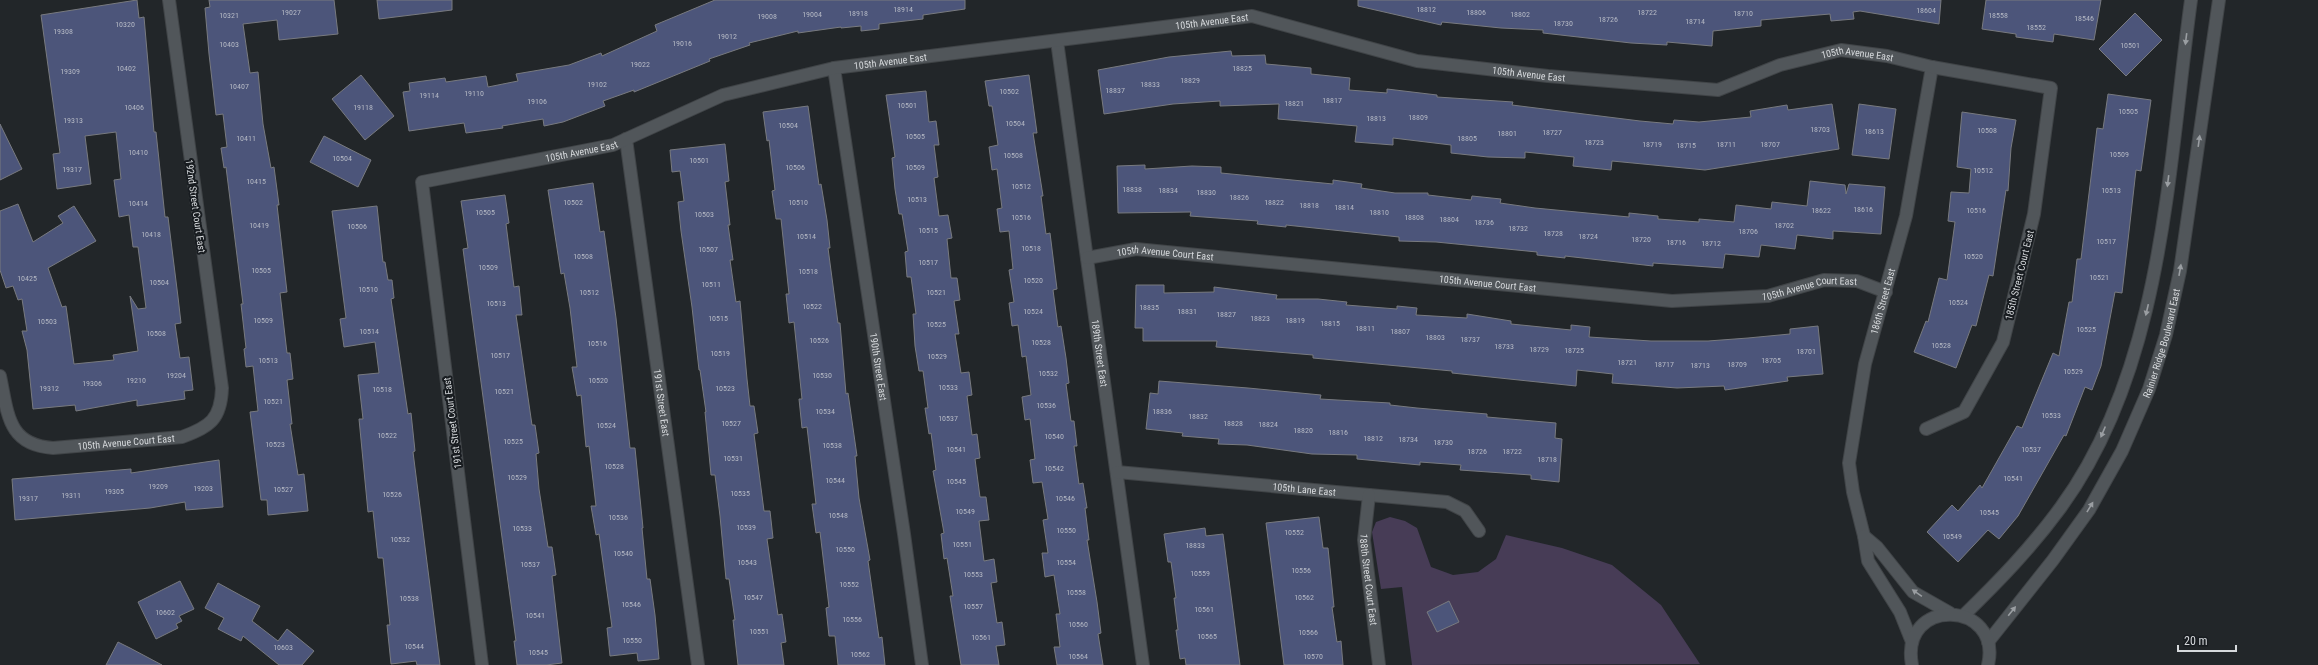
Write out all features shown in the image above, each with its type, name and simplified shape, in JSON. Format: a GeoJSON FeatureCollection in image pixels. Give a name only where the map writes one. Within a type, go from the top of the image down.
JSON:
{"type":"FeatureCollection","features":[{"type":"Feature","properties":{"kind":"street","name":"192nd Street Court East"},"geometry":{"type":"LineString","coordinates":[[169,0],[222,388],[219,410]]}},
{"type":"Feature","properties":{"kind":"street"},"geometry":{"type":"LineString","coordinates":[[1963,616],[2014,566],[2061,506],[2096,448],[2126,378],[2147,310],[2163,218],[2192,0]]}},
{"type":"Feature","properties":{"kind":"street","name":"Rainier Ridge Boulevard East"},"geometry":{"type":"LineString","coordinates":[[1988,642],[2053,560],[2089,510],[2122,451],[2149,389],[2166,335],[2180,271],[2219,0]]}},
{"type":"Feature","properties":{"kind":"street","name":"105th Avenue East"},"geometry":{"type":"LineString","coordinates":[[422,182],[613,145],[723,95],[834,68],[1252,16],[1417,61],[1548,76],[1718,90],[1780,65],[1841,50],[1886,56],[1932,67],[2051,88]]}},
{"type":"Feature","properties":{"kind":"street","name":"189th Street East"},"geometry":{"type":"LineString","coordinates":[[1057,41],[1143,665]]}},
{"type":"Feature","properties":{"kind":"street","name":"186th Street East"},"geometry":{"type":"LineString","coordinates":[[1912,642],[1900,612],[1868,562],[1864,536],[1853,492],[1849,463],[1865,364],[1906,216],[1932,67]]}},
{"type":"Feature","properties":{"kind":"street","name":"190th Street East"},"geometry":{"type":"LineString","coordinates":[[834,68],[922,665]]}},
{"type":"Feature","properties":{"kind":"street","name":"185th Street Court East"},"geometry":{"type":"LineString","coordinates":[[1926,428],[1964,412],[2002,342],[2034,214],[2051,88]]}},
{"type":"Feature","properties":{"kind":"street","name":"191st Street East"},"geometry":{"type":"LineString","coordinates":[[626,139],[698,665]]}},
{"type":"Feature","properties":{"kind":"street","name":"191st Street Court East"},"geometry":{"type":"LineString","coordinates":[[422,182],[482,665]]}},
{"type":"Feature","properties":{"kind":"street","name":"105th Avenue Court East"},"geometry":{"type":"LineString","coordinates":[[1087,258],[1136,249],[1672,301],[1768,296],[1824,280],[1857,281],[1886,292]]}},
{"type":"Feature","properties":{"kind":"street","name":"105th Avenue Court East"},"geometry":{"type":"LineString","coordinates":[[0,376],[12,426],[24,440],[40,447],[53,448],[182,437],[198,431],[213,422],[219,410]]}},
{"type":"Feature","properties":{"kind":"street","name":"105th Lane East"},"geometry":{"type":"LineString","coordinates":[[1117,472],[1447,502],[1465,511],[1479,531]]}},
{"type":"Feature","properties":{"kind":"street","name":"188th Street Court East"},"geometry":{"type":"LineString","coordinates":[[1369,494],[1364,540],[1379,665]]}},
{"type":"Feature","properties":{"kind":"street"},"geometry":{"type":"LineString","coordinates":[[1864,536],[1877,547],[1913,592],[1950,614]]}},
{"type":"Feature","properties":{"kind":"street"},"geometry":{"type":"LineString","coordinates":[[1909,662],[1912,642],[1918,630],[1926,621],[1938,616],[1950,614],[1963,616],[1974,622],[1983,631],[1988,642],[1988,665]]}},
{"type":"Feature","properties":{"kind":"shaded area"},"geometry":{"type":"Polygon","coordinates":[[[1390,517],[1405,521],[1417,528],[1431,567],[1453,575],[1478,572],[1496,559],[1506,535],[1562,548],[1612,565],[1661,605],[1700,664],[1412,665],[1402,587],[1381,589],[1372,532],[1376,522],[1390,517]]]}},
{"type":"Feature","properties":{"kind":"building"},"geometry":{"type":"Polygon","coordinates":[[[137,0],[139,18],[144,17],[154,132],[156,132],[165,217],[168,217],[178,297],[181,323],[175,324],[180,358],[189,357],[193,390],[184,391],[185,399],[137,406],[137,400],[76,411],[75,405],[33,409],[27,350],[22,331],[27,331],[22,299],[18,300],[13,286],[6,288],[0,270],[0,211],[18,204],[33,242],[63,223],[58,216],[74,206],[96,241],[48,268],[62,307],[66,306],[74,364],[114,360],[113,355],[138,351],[130,296],[138,309],[146,308],[138,247],[133,247],[129,215],[119,217],[114,180],[121,179],[116,132],[85,136],[91,184],[57,189],[53,154],[60,153],[41,15],[137,0]]]}},
{"type":"Feature","properties":{"kind":"building"},"geometry":{"type":"Polygon","coordinates":[[[209,0],[334,0],[338,34],[279,40],[277,20],[243,24],[250,73],[258,72],[263,124],[271,168],[274,167],[287,292],[280,293],[287,353],[290,353],[293,379],[287,380],[292,424],[290,424],[298,475],[304,474],[308,511],[268,515],[267,500],[261,500],[250,412],[258,411],[253,366],[246,367],[244,349],[246,348],[241,304],[243,304],[226,167],[224,168],[221,148],[227,147],[223,114],[216,115],[209,54],[205,8],[210,7],[209,0]]]}},
{"type":"Feature","properties":{"kind":"building"},"geometry":{"type":"Polygon","coordinates":[[[377,0],[452,0],[452,10],[379,19],[377,0]]]}},
{"type":"Feature","properties":{"kind":"building"},"geometry":{"type":"Polygon","coordinates":[[[715,0],[965,0],[965,9],[923,15],[923,19],[879,24],[879,29],[861,31],[861,26],[841,27],[798,33],[798,31],[749,43],[750,45],[709,59],[710,61],[634,92],[634,90],[603,101],[605,106],[563,122],[544,126],[543,119],[502,126],[503,128],[466,133],[464,123],[409,131],[403,92],[410,91],[409,83],[445,78],[446,82],[486,76],[488,87],[518,81],[516,74],[569,65],[601,53],[602,56],[657,31],[655,25],[715,0]]]}},
{"type":"Feature","properties":{"kind":"building"},"geometry":{"type":"Polygon","coordinates":[[[1358,0],[1941,0],[1939,24],[1860,11],[1853,12],[1854,19],[1831,21],[1830,14],[1761,20],[1761,26],[1713,31],[1712,46],[1667,42],[1667,45],[1631,43],[1543,33],[1543,30],[1501,28],[1442,22],[1441,25],[1358,6],[1358,0]]]}},
{"type":"Feature","properties":{"kind":"building"},"geometry":{"type":"Polygon","coordinates":[[[1986,0],[2101,0],[2094,40],[2054,34],[2053,42],[2016,37],[2016,34],[1982,29],[1986,0]]]}},
{"type":"Feature","properties":{"kind":"building"},"geometry":{"type":"Polygon","coordinates":[[[2135,13],[2162,40],[2126,76],[2099,49],[2135,13]]]}},
{"type":"Feature","properties":{"kind":"building"},"geometry":{"type":"Polygon","coordinates":[[[1231,51],[1232,56],[1265,55],[1266,64],[1311,68],[1311,74],[1350,78],[1349,90],[1387,93],[1387,89],[1437,95],[1437,97],[1513,102],[1512,105],[1673,124],[1674,120],[1699,122],[1751,117],[1750,111],[1787,105],[1788,110],[1832,104],[1839,149],[1705,170],[1612,161],[1611,170],[1573,166],[1574,157],[1525,152],[1525,158],[1488,157],[1451,153],[1451,145],[1393,138],[1393,145],[1355,142],[1357,126],[1278,119],[1279,104],[1220,106],[1220,101],[1173,104],[1104,114],[1098,70],[1169,57],[1231,51]]]}},
{"type":"Feature","properties":{"kind":"building"},"geometry":{"type":"Polygon","coordinates":[[[361,75],[394,116],[365,140],[332,99],[361,75]]]}},
{"type":"Feature","properties":{"kind":"building"},"geometry":{"type":"Polygon","coordinates":[[[1029,75],[1037,133],[1033,133],[1043,196],[1041,196],[1046,234],[1050,233],[1057,289],[1053,290],[1058,327],[1061,326],[1066,358],[1069,383],[1066,384],[1071,421],[1074,421],[1077,446],[1074,446],[1079,484],[1083,483],[1087,508],[1085,508],[1089,540],[1087,540],[1101,633],[1098,634],[1103,665],[1057,665],[1054,647],[1060,647],[1056,614],[1060,614],[1054,575],[1045,577],[1042,553],[1048,553],[1043,520],[1048,519],[1042,482],[1033,483],[1030,460],[1035,459],[1030,419],[1025,420],[1022,397],[1031,395],[1026,356],[1022,357],[1018,325],[1012,326],[1009,303],[1014,302],[1009,270],[1013,269],[1009,231],[1000,232],[997,209],[1002,208],[997,169],[992,170],[989,147],[998,145],[992,106],[989,106],[985,81],[1029,75]]]}},
{"type":"Feature","properties":{"kind":"building"},"geometry":{"type":"Polygon","coordinates":[[[926,91],[929,122],[936,121],[939,145],[934,145],[938,177],[934,178],[939,216],[948,215],[952,238],[947,239],[951,278],[957,278],[960,300],[954,301],[959,334],[955,334],[961,373],[969,372],[972,395],[967,396],[972,435],[977,434],[980,458],[975,459],[980,497],[986,497],[989,520],[979,521],[984,561],[994,559],[997,582],[991,583],[997,623],[1002,622],[1005,645],[996,646],[999,665],[961,665],[950,596],[953,596],[947,558],[944,559],[941,534],[944,533],[933,471],[936,470],[931,433],[929,434],[925,408],[928,408],[923,371],[919,371],[915,346],[913,314],[916,314],[911,277],[907,277],[905,252],[908,251],[902,214],[899,214],[895,189],[892,158],[895,157],[886,95],[926,91]]]}},
{"type":"Feature","properties":{"kind":"building"},"geometry":{"type":"Polygon","coordinates":[[[2108,94],[2151,100],[2141,171],[2136,170],[2122,293],[2115,292],[2101,366],[2092,390],[2085,387],[2066,436],[2064,435],[2018,516],[1999,539],[1988,530],[1958,562],[1927,532],[1952,505],[1958,511],[1980,485],[1982,488],[2017,426],[2022,428],[2053,353],[2059,356],[2069,302],[2072,302],[2077,259],[2081,259],[2097,128],[2103,129],[2108,94]]]}},
{"type":"Feature","properties":{"kind":"building"},"geometry":{"type":"Polygon","coordinates":[[[1859,104],[1896,109],[1889,159],[1852,155],[1859,104]]]}},
{"type":"Feature","properties":{"kind":"building"},"geometry":{"type":"Polygon","coordinates":[[[808,106],[819,185],[821,184],[827,220],[830,248],[828,248],[838,323],[840,323],[846,394],[848,393],[857,456],[855,456],[859,498],[870,560],[868,561],[879,638],[882,637],[885,665],[838,665],[835,636],[829,636],[826,608],[829,607],[820,532],[816,533],[812,504],[816,504],[807,427],[802,428],[799,399],[802,399],[794,322],[789,323],[786,294],[789,294],[781,219],[776,219],[772,191],[775,190],[769,140],[767,141],[763,112],[808,106]]]}},
{"type":"Feature","properties":{"kind":"building"},"geometry":{"type":"Polygon","coordinates":[[[1962,112],[2016,120],[2011,148],[2008,191],[2006,190],[1993,276],[1989,275],[1976,326],[1972,325],[1956,368],[1914,352],[1926,321],[1928,322],[1939,278],[1947,280],[1955,222],[1948,221],[1951,192],[1969,193],[1971,169],[1957,167],[1962,112]]]}},
{"type":"Feature","properties":{"kind":"building"},"geometry":{"type":"Polygon","coordinates":[[[0,124],[22,169],[0,180],[0,124]]]}},
{"type":"Feature","properties":{"kind":"building"},"geometry":{"type":"Polygon","coordinates":[[[324,136],[371,160],[358,187],[310,162],[324,136]]]}},
{"type":"Feature","properties":{"kind":"building"},"geometry":{"type":"Polygon","coordinates":[[[725,144],[729,181],[725,182],[730,225],[728,225],[733,260],[730,260],[736,302],[740,301],[750,406],[754,406],[758,433],[754,434],[764,511],[770,511],[773,538],[767,539],[778,615],[782,614],[786,642],[781,643],[784,665],[738,665],[733,620],[735,620],[729,579],[726,579],[715,475],[711,475],[706,412],[681,231],[678,202],[684,201],[680,171],[672,172],[670,150],[725,144]]]}},
{"type":"Feature","properties":{"kind":"building"},"geometry":{"type":"Polygon","coordinates":[[[1145,165],[1145,169],[1192,166],[1221,167],[1221,173],[1333,184],[1333,180],[1362,184],[1361,188],[1395,193],[1428,193],[1428,195],[1471,200],[1472,196],[1501,199],[1500,203],[1535,208],[1629,217],[1629,213],[1658,216],[1658,219],[1699,222],[1699,219],[1734,222],[1736,205],[1771,209],[1772,202],[1807,206],[1810,181],[1845,185],[1846,194],[1849,184],[1885,187],[1881,234],[1833,231],[1833,239],[1797,235],[1795,249],[1761,245],[1759,257],[1725,254],[1723,268],[1653,263],[1653,266],[1565,256],[1565,258],[1537,255],[1537,252],[1436,242],[1399,241],[1399,237],[1286,225],[1286,227],[1257,224],[1258,221],[1190,216],[1191,212],[1118,213],[1117,166],[1145,165]]]}},
{"type":"Feature","properties":{"kind":"building"},"geometry":{"type":"Polygon","coordinates":[[[593,183],[600,232],[604,231],[616,318],[630,448],[635,448],[647,579],[650,579],[659,659],[638,661],[637,653],[610,656],[607,628],[612,627],[599,534],[596,535],[591,506],[596,506],[589,446],[586,447],[581,395],[577,396],[572,367],[577,367],[570,308],[564,273],[561,274],[548,190],[593,183]]]}},
{"type":"Feature","properties":{"kind":"building"},"geometry":{"type":"Polygon","coordinates":[[[505,195],[509,223],[506,224],[514,287],[519,286],[522,315],[516,315],[532,425],[535,425],[539,453],[536,454],[539,489],[548,547],[552,547],[556,575],[552,576],[562,663],[546,665],[517,665],[514,641],[516,641],[463,249],[468,248],[461,201],[505,195]]]}},
{"type":"Feature","properties":{"kind":"building"},"geometry":{"type":"Polygon","coordinates":[[[377,206],[383,262],[385,262],[388,280],[392,280],[394,298],[391,299],[408,414],[411,413],[415,451],[413,452],[440,665],[417,665],[416,661],[391,664],[387,625],[390,625],[383,558],[378,558],[373,511],[368,512],[359,419],[363,419],[358,375],[379,373],[375,342],[344,347],[340,319],[346,318],[332,211],[377,206]]]}},
{"type":"Feature","properties":{"kind":"building"},"geometry":{"type":"Polygon","coordinates":[[[1136,285],[1164,285],[1164,293],[1214,292],[1214,287],[1277,295],[1276,299],[1318,299],[1347,302],[1346,305],[1397,309],[1397,306],[1417,308],[1416,315],[1467,318],[1467,314],[1511,321],[1511,324],[1571,330],[1571,325],[1590,327],[1589,337],[1651,341],[1708,341],[1748,338],[1790,334],[1790,329],[1818,326],[1823,374],[1787,377],[1788,381],[1725,390],[1724,386],[1677,388],[1612,383],[1613,374],[1577,370],[1576,386],[1452,373],[1452,371],[1313,358],[1313,355],[1216,347],[1217,341],[1143,341],[1143,328],[1135,328],[1136,285]]]}},
{"type":"Feature","properties":{"kind":"building"},"geometry":{"type":"Polygon","coordinates":[[[1159,381],[1321,395],[1320,399],[1390,403],[1390,405],[1487,414],[1487,417],[1556,423],[1555,438],[1562,439],[1559,482],[1531,479],[1531,475],[1460,470],[1461,465],[1420,462],[1420,465],[1357,459],[1357,455],[1312,454],[1247,445],[1218,444],[1219,439],[1182,436],[1183,433],[1146,429],[1150,393],[1158,394],[1159,381]]]}},
{"type":"Feature","properties":{"kind":"building"},"geometry":{"type":"Polygon","coordinates":[[[219,460],[223,507],[186,510],[185,502],[150,508],[15,520],[12,479],[131,469],[131,473],[219,460]]]}},
{"type":"Feature","properties":{"kind":"building"},"geometry":{"type":"Polygon","coordinates":[[[1319,517],[1323,548],[1328,548],[1334,607],[1332,607],[1337,642],[1341,641],[1343,665],[1284,665],[1266,523],[1319,517]]]}},
{"type":"Feature","properties":{"kind":"building"},"geometry":{"type":"Polygon","coordinates":[[[1205,528],[1206,536],[1223,534],[1240,665],[1186,665],[1185,658],[1180,659],[1176,630],[1178,630],[1174,598],[1176,598],[1171,562],[1168,562],[1164,534],[1205,528]]]}},
{"type":"Feature","properties":{"kind":"building"},"geometry":{"type":"Polygon","coordinates":[[[180,581],[194,609],[179,616],[182,621],[176,624],[178,628],[156,639],[138,602],[180,581]]]}},
{"type":"Feature","properties":{"kind":"building"},"geometry":{"type":"Polygon","coordinates":[[[218,583],[260,606],[252,621],[278,641],[287,629],[314,651],[302,665],[279,665],[243,636],[241,641],[218,629],[224,618],[205,608],[218,583]]]}},
{"type":"Feature","properties":{"kind":"building"},"geometry":{"type":"Polygon","coordinates":[[[1449,601],[1459,622],[1437,632],[1427,612],[1449,601]]]}},
{"type":"Feature","properties":{"kind":"building"},"geometry":{"type":"Polygon","coordinates":[[[118,642],[130,648],[162,665],[106,665],[118,642]]]}}]}
